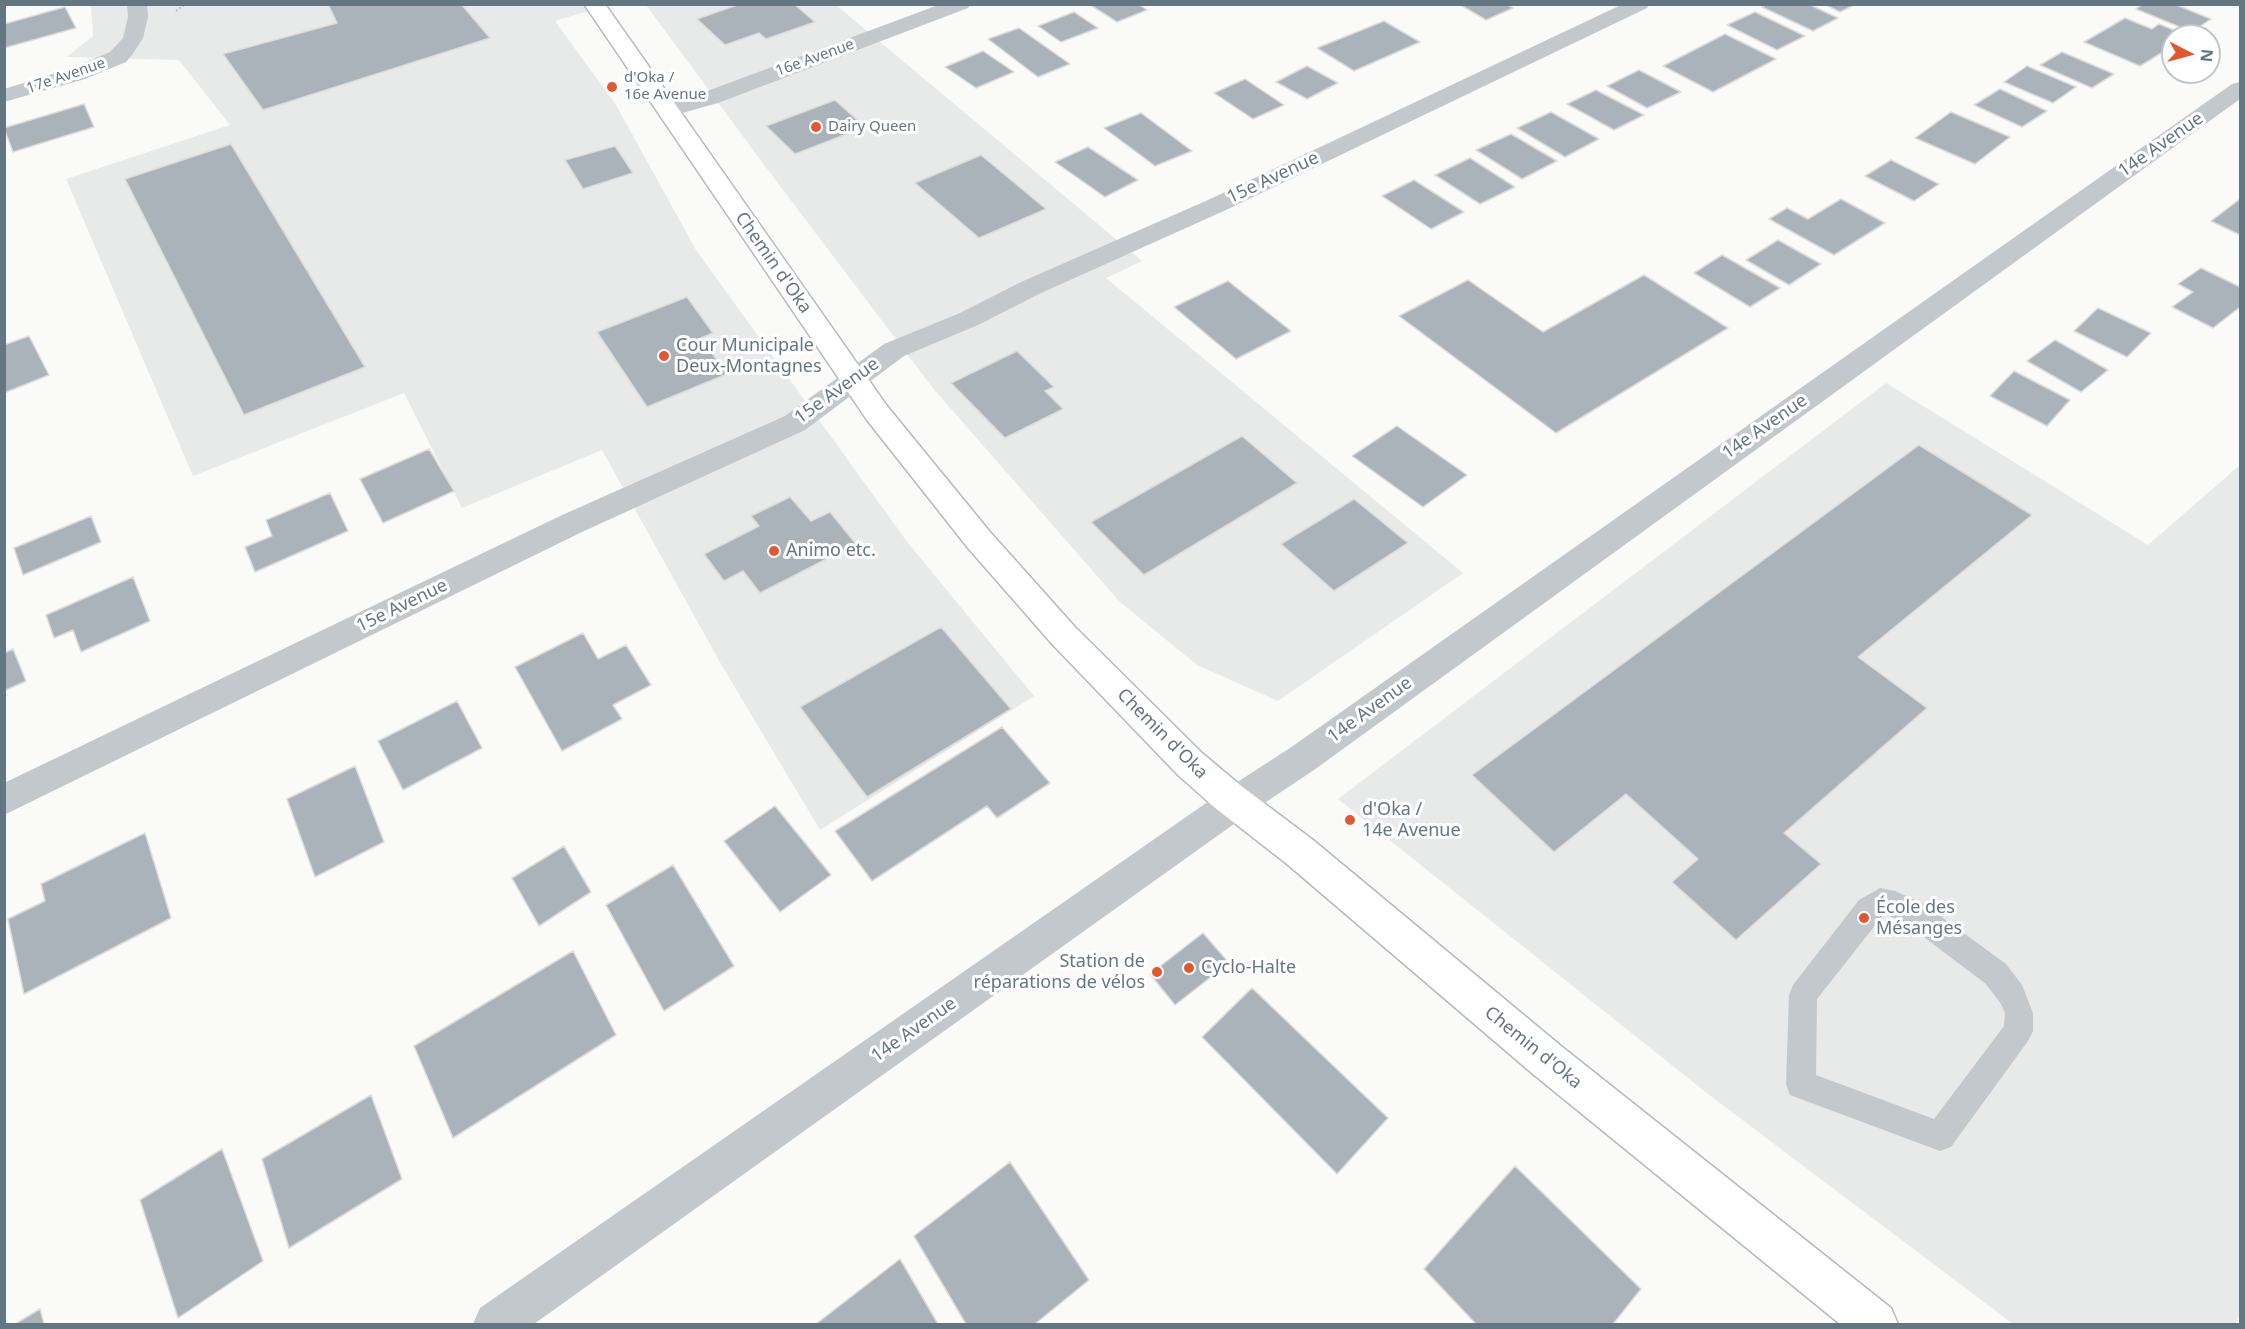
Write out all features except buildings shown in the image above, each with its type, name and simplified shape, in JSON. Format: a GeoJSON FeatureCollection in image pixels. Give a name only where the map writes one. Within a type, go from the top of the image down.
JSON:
{"type":"FeatureCollection","features":[{"type":"Feature","properties":{"kind":"main road","name":"Chemin d'Oka"},"geometry":{"type":"LineString","coordinates":[[594,4],[877,413],[979,540],[1035,604],[1190,764],[1235,803],[1300,852],[1529,1045],[1875,1324]]}},
{"type":"Feature","properties":{"kind":"street","name":"17e Avenue"},"geometry":{"type":"LineString","coordinates":[[4,96],[94,68],[125,51],[136,29],[138,17],[136,4]]}},
{"type":"Feature","properties":{"kind":"street","name":"16e Avenue"},"geometry":{"type":"LineString","coordinates":[[668,110],[710,98],[961,4]]}},
{"type":"Feature","properties":{"kind":"street","name":"15e Avenue"},"geometry":{"type":"LineString","coordinates":[[4,800],[571,524],[795,423],[894,350],[969,319],[1030,288],[1217,205],[1640,4]]}},
{"type":"Feature","properties":{"kind":"street","name":"14e Avenue"},"geometry":{"type":"LineString","coordinates":[[496,1324],[1235,803],[1302,759],[2241,89]]}},
{"type":"Feature","properties":{"kind":"lane"},"geometry":{"type":"LineString","coordinates":[[1880,901],[1895,903],[1914,914],[1996,974],[2012,995],[2019,1013],[2018,1031],[1940,1136],[1801,1084],[1803,995],[1869,909],[1880,901]]}},
{"type":"Feature","properties":{"kind":"shaded area"},"geometry":{"type":"Polygon","coordinates":[[[91,5],[608,5],[555,21],[616,105],[696,250],[908,543],[1034,696],[820,830],[721,664],[602,450],[462,508],[404,393],[193,476],[66,179],[230,125],[179,60],[67,57],[93,36],[91,5]]]}},
{"type":"Feature","properties":{"kind":"shaded area"},"geometry":{"type":"Polygon","coordinates":[[[646,5],[836,5],[1142,261],[1106,278],[1463,573],[1278,701],[1197,665],[1119,601],[932,387],[646,5]]]}},
{"type":"Feature","properties":{"kind":"shaded area","name":"École des Mésanges"},"geometry":{"type":"Polygon","coordinates":[[[1886,383],[2148,545],[2240,465],[2240,1314],[2235,1324],[2013,1324],[1708,1094],[1338,799],[1886,383]]]}},
{"type":"Feature","properties":{"kind":"place","name":"d'Oka / 16e Avenue"},"geometry":{"type":"Point","coordinates":[612,87]}},
{"type":"Feature","properties":{"kind":"place","name":"Dairy Queen"},"geometry":{"type":"Point","coordinates":[816,127]}},
{"type":"Feature","properties":{"kind":"place","name":"Cour Municipale Deux-Montagnes"},"geometry":{"type":"Point","coordinates":[664,356]}},
{"type":"Feature","properties":{"kind":"place","name":"Animo etc."},"geometry":{"type":"Point","coordinates":[774,551]}},
{"type":"Feature","properties":{"kind":"place","name":"d'Oka / 14e Avenue"},"geometry":{"type":"Point","coordinates":[1350,820]}},
{"type":"Feature","properties":{"kind":"place","name":"École des Mésanges"},"geometry":{"type":"Point","coordinates":[1864,918]}},
{"type":"Feature","properties":{"kind":"place","name":"Cyclo-Halte"},"geometry":{"type":"Point","coordinates":[1189,968]}},
{"type":"Feature","properties":{"kind":"place","name":"Station de réparations de vélos"},"geometry":{"type":"Point","coordinates":[1157,972]}}]}
